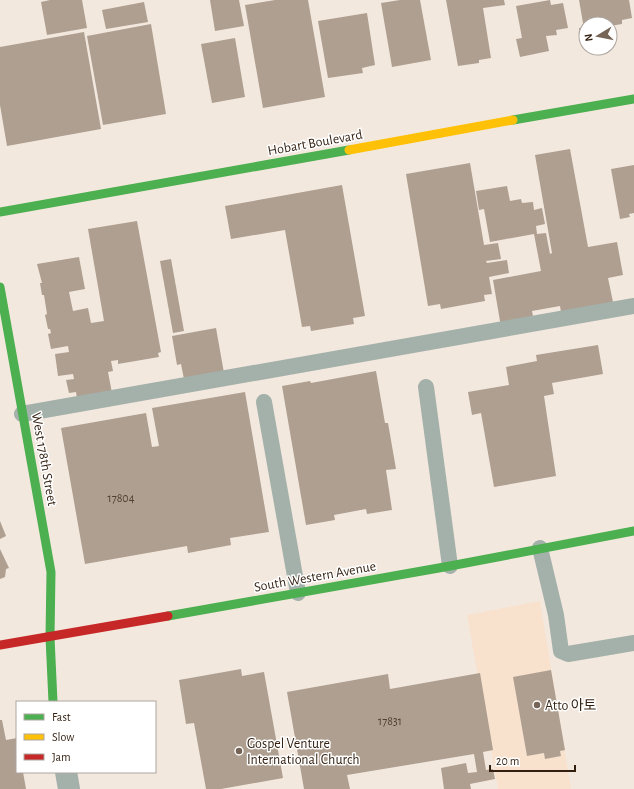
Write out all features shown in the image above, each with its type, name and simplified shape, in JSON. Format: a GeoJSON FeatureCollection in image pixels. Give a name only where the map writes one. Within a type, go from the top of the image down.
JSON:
{"type":"FeatureCollection","features":[{"type":"Feature","properties":{"kind":"street","name":"Hobart Boulevard"},"geometry":{"type":"LineString","coordinates":[[0,212],[634,99]]}},
{"type":"Feature","properties":{"kind":"street","name":"West 178th Street"},"geometry":{"type":"LineString","coordinates":[[0,287],[51,572],[50,637],[53,701]]}},
{"type":"Feature","properties":{"kind":"street","name":"South Western Avenue"},"geometry":{"type":"LineString","coordinates":[[0,645],[634,532]]}},
{"type":"Feature","properties":{"kind":"street"},"geometry":{"type":"LineString","coordinates":[[66,773],[69,789]]}},
{"type":"Feature","properties":{"kind":"lane"},"geometry":{"type":"LineString","coordinates":[[22,414],[634,306]]}},
{"type":"Feature","properties":{"kind":"lane"},"geometry":{"type":"LineString","coordinates":[[426,387],[450,566]]}},
{"type":"Feature","properties":{"kind":"lane"},"geometry":{"type":"LineString","coordinates":[[264,402],[298,593]]}},
{"type":"Feature","properties":{"kind":"lane"},"geometry":{"type":"LineString","coordinates":[[540,548],[556,615],[561,651],[568,654],[634,643]]}},
{"type":"Feature","properties":{"kind":"shaded area"},"geometry":{"type":"Polygon","coordinates":[[[540,601],[571,789],[498,789],[467,615],[540,601]]]}},
{"type":"Feature","properties":{"kind":"building"},"geometry":{"type":"Polygon","coordinates":[[[50,0],[82,0],[87,28],[47,35],[41,2],[50,0]]]}},
{"type":"Feature","properties":{"kind":"building"},"geometry":{"type":"Polygon","coordinates":[[[210,0],[239,0],[244,26],[215,31],[210,0]]]}},
{"type":"Feature","properties":{"kind":"building"},"geometry":{"type":"Polygon","coordinates":[[[275,0],[308,0],[325,97],[263,108],[245,5],[275,0]]]}},
{"type":"Feature","properties":{"kind":"building"},"geometry":{"type":"Polygon","coordinates":[[[400,0],[420,0],[431,60],[392,67],[381,3],[400,0]]]}},
{"type":"Feature","properties":{"kind":"building"},"geometry":{"type":"Polygon","coordinates":[[[446,0],[504,0],[505,5],[483,8],[491,58],[479,60],[479,63],[458,66],[446,0]]]}},
{"type":"Feature","properties":{"kind":"building"},"geometry":{"type":"Polygon","coordinates":[[[550,0],[551,5],[563,3],[568,28],[556,30],[557,35],[546,36],[549,51],[520,57],[516,39],[522,38],[516,6],[550,0]]]}},
{"type":"Feature","properties":{"kind":"building"},"geometry":{"type":"Polygon","coordinates":[[[579,0],[629,0],[632,18],[622,20],[622,24],[618,25],[618,16],[582,16],[579,0]]]}},
{"type":"Feature","properties":{"kind":"building"},"geometry":{"type":"Polygon","coordinates":[[[144,2],[148,22],[106,29],[102,10],[144,2]]]}},
{"type":"Feature","properties":{"kind":"building"},"geometry":{"type":"Polygon","coordinates":[[[367,13],[375,65],[362,68],[363,73],[328,78],[318,21],[367,13]]]}},
{"type":"Feature","properties":{"kind":"building"},"geometry":{"type":"Polygon","coordinates":[[[151,24],[166,114],[103,125],[87,36],[151,24]]]}},
{"type":"Feature","properties":{"kind":"building"},"geometry":{"type":"Polygon","coordinates":[[[84,32],[101,129],[7,146],[0,105],[0,47],[84,32]]]}},
{"type":"Feature","properties":{"kind":"building"},"geometry":{"type":"Polygon","coordinates":[[[235,38],[245,97],[212,103],[201,44],[235,38]]]}},
{"type":"Feature","properties":{"kind":"building"},"geometry":{"type":"Polygon","coordinates":[[[570,149],[588,247],[617,242],[623,275],[608,278],[613,302],[561,312],[560,306],[532,311],[534,321],[501,327],[493,280],[541,271],[534,234],[490,242],[484,209],[479,210],[476,191],[507,186],[510,201],[521,199],[522,203],[533,202],[534,210],[542,208],[545,224],[536,226],[537,234],[546,233],[550,254],[552,253],[535,155],[570,149]]]}},
{"type":"Feature","properties":{"kind":"building"},"geometry":{"type":"Polygon","coordinates":[[[470,163],[484,245],[498,243],[501,259],[486,261],[487,263],[507,260],[509,273],[489,277],[492,294],[484,295],[485,301],[441,309],[440,304],[428,306],[406,174],[470,163]]]}},
{"type":"Feature","properties":{"kind":"building"},"geometry":{"type":"Polygon","coordinates":[[[634,165],[634,213],[629,214],[630,217],[620,219],[611,169],[634,165]]]}},
{"type":"Feature","properties":{"kind":"building"},"geometry":{"type":"Polygon","coordinates":[[[342,185],[365,316],[353,318],[354,324],[311,331],[310,326],[302,327],[285,230],[231,239],[225,206],[342,185]]]}},
{"type":"Feature","properties":{"kind":"building"},"geometry":{"type":"Polygon","coordinates":[[[137,221],[161,352],[158,353],[159,357],[118,364],[118,360],[111,361],[113,371],[108,372],[112,393],[77,399],[76,392],[69,393],[66,380],[74,379],[73,374],[58,376],[55,354],[69,352],[68,346],[51,349],[48,334],[51,333],[50,329],[48,329],[45,315],[47,314],[37,264],[79,257],[85,289],[69,292],[73,311],[88,308],[91,323],[104,321],[88,229],[137,221]]]}},
{"type":"Feature","properties":{"kind":"building"},"geometry":{"type":"Polygon","coordinates":[[[171,259],[184,331],[173,333],[160,261],[171,259]]]}},
{"type":"Feature","properties":{"kind":"building"},"geometry":{"type":"Polygon","coordinates":[[[216,328],[224,373],[184,379],[181,364],[177,365],[172,336],[216,328]]]}},
{"type":"Feature","properties":{"kind":"building"},"geometry":{"type":"Polygon","coordinates":[[[598,345],[603,374],[552,383],[554,394],[544,396],[556,476],[494,487],[481,413],[472,415],[468,392],[509,385],[506,367],[537,361],[536,355],[598,345]]]}},
{"type":"Feature","properties":{"kind":"building"},"geometry":{"type":"Polygon","coordinates":[[[376,371],[385,423],[388,423],[396,469],[386,470],[392,510],[367,514],[366,509],[334,515],[335,520],[306,525],[282,386],[310,381],[311,383],[376,371]]]}},
{"type":"Feature","properties":{"kind":"building"},"geometry":{"type":"Polygon","coordinates":[[[245,392],[269,532],[230,538],[231,545],[188,553],[187,546],[85,564],[61,428],[146,413],[152,447],[159,446],[152,408],[245,392]]]}},
{"type":"Feature","properties":{"kind":"building"},"geometry":{"type":"Polygon","coordinates":[[[0,521],[6,536],[0,539],[0,521]]]}},
{"type":"Feature","properties":{"kind":"building"},"geometry":{"type":"Polygon","coordinates":[[[0,549],[9,568],[6,569],[5,577],[0,579],[0,549]]]}},
{"type":"Feature","properties":{"kind":"building","name":"Gospel Venture International Church"},"geometry":{"type":"Polygon","coordinates":[[[241,669],[242,676],[264,672],[283,778],[221,789],[206,789],[194,723],[186,724],[179,680],[241,669]]]}},
{"type":"Feature","properties":{"kind":"building","name":"Atto 아토"},"geometry":{"type":"Polygon","coordinates":[[[551,670],[565,750],[560,751],[561,756],[545,759],[544,753],[527,756],[513,677],[551,670]]]}},
{"type":"Feature","properties":{"kind":"building"},"geometry":{"type":"Polygon","coordinates":[[[480,673],[493,750],[483,752],[486,770],[493,769],[495,779],[470,784],[471,789],[444,789],[441,768],[466,763],[468,773],[477,772],[474,754],[347,775],[350,789],[304,789],[287,692],[388,674],[390,689],[480,673]]]}},
{"type":"Feature","properties":{"kind":"building"},"geometry":{"type":"Polygon","coordinates":[[[0,720],[2,720],[6,740],[16,738],[16,773],[23,773],[26,789],[0,789],[0,720]]]}},
{"type":"Feature","properties":{"kind":"traffic: fast"},"geometry":{"type":"LineString","coordinates":[[513,120],[634,99]]}},
{"type":"Feature","properties":{"kind":"traffic: fast"},"geometry":{"type":"LineString","coordinates":[[0,212],[349,150]]}},
{"type":"Feature","properties":{"kind":"traffic: fast"},"geometry":{"type":"LineString","coordinates":[[0,287],[51,572],[50,637],[53,701]]}},
{"type":"Feature","properties":{"kind":"traffic: fast"},"geometry":{"type":"LineString","coordinates":[[168,616],[450,566],[634,531]]}},
{"type":"Feature","properties":{"kind":"traffic: slow"},"geometry":{"type":"LineString","coordinates":[[349,150],[513,120]]}},
{"type":"Feature","properties":{"kind":"traffic: jam"},"geometry":{"type":"LineString","coordinates":[[0,645],[168,616]]}},
{"type":"Feature","properties":{"kind":"place","name":"Atto 아토"},"geometry":{"type":"Point","coordinates":[537,705]}},
{"type":"Feature","properties":{"kind":"place","name":"Gospel Venture International Church"},"geometry":{"type":"Point","coordinates":[239,751]}}]}
